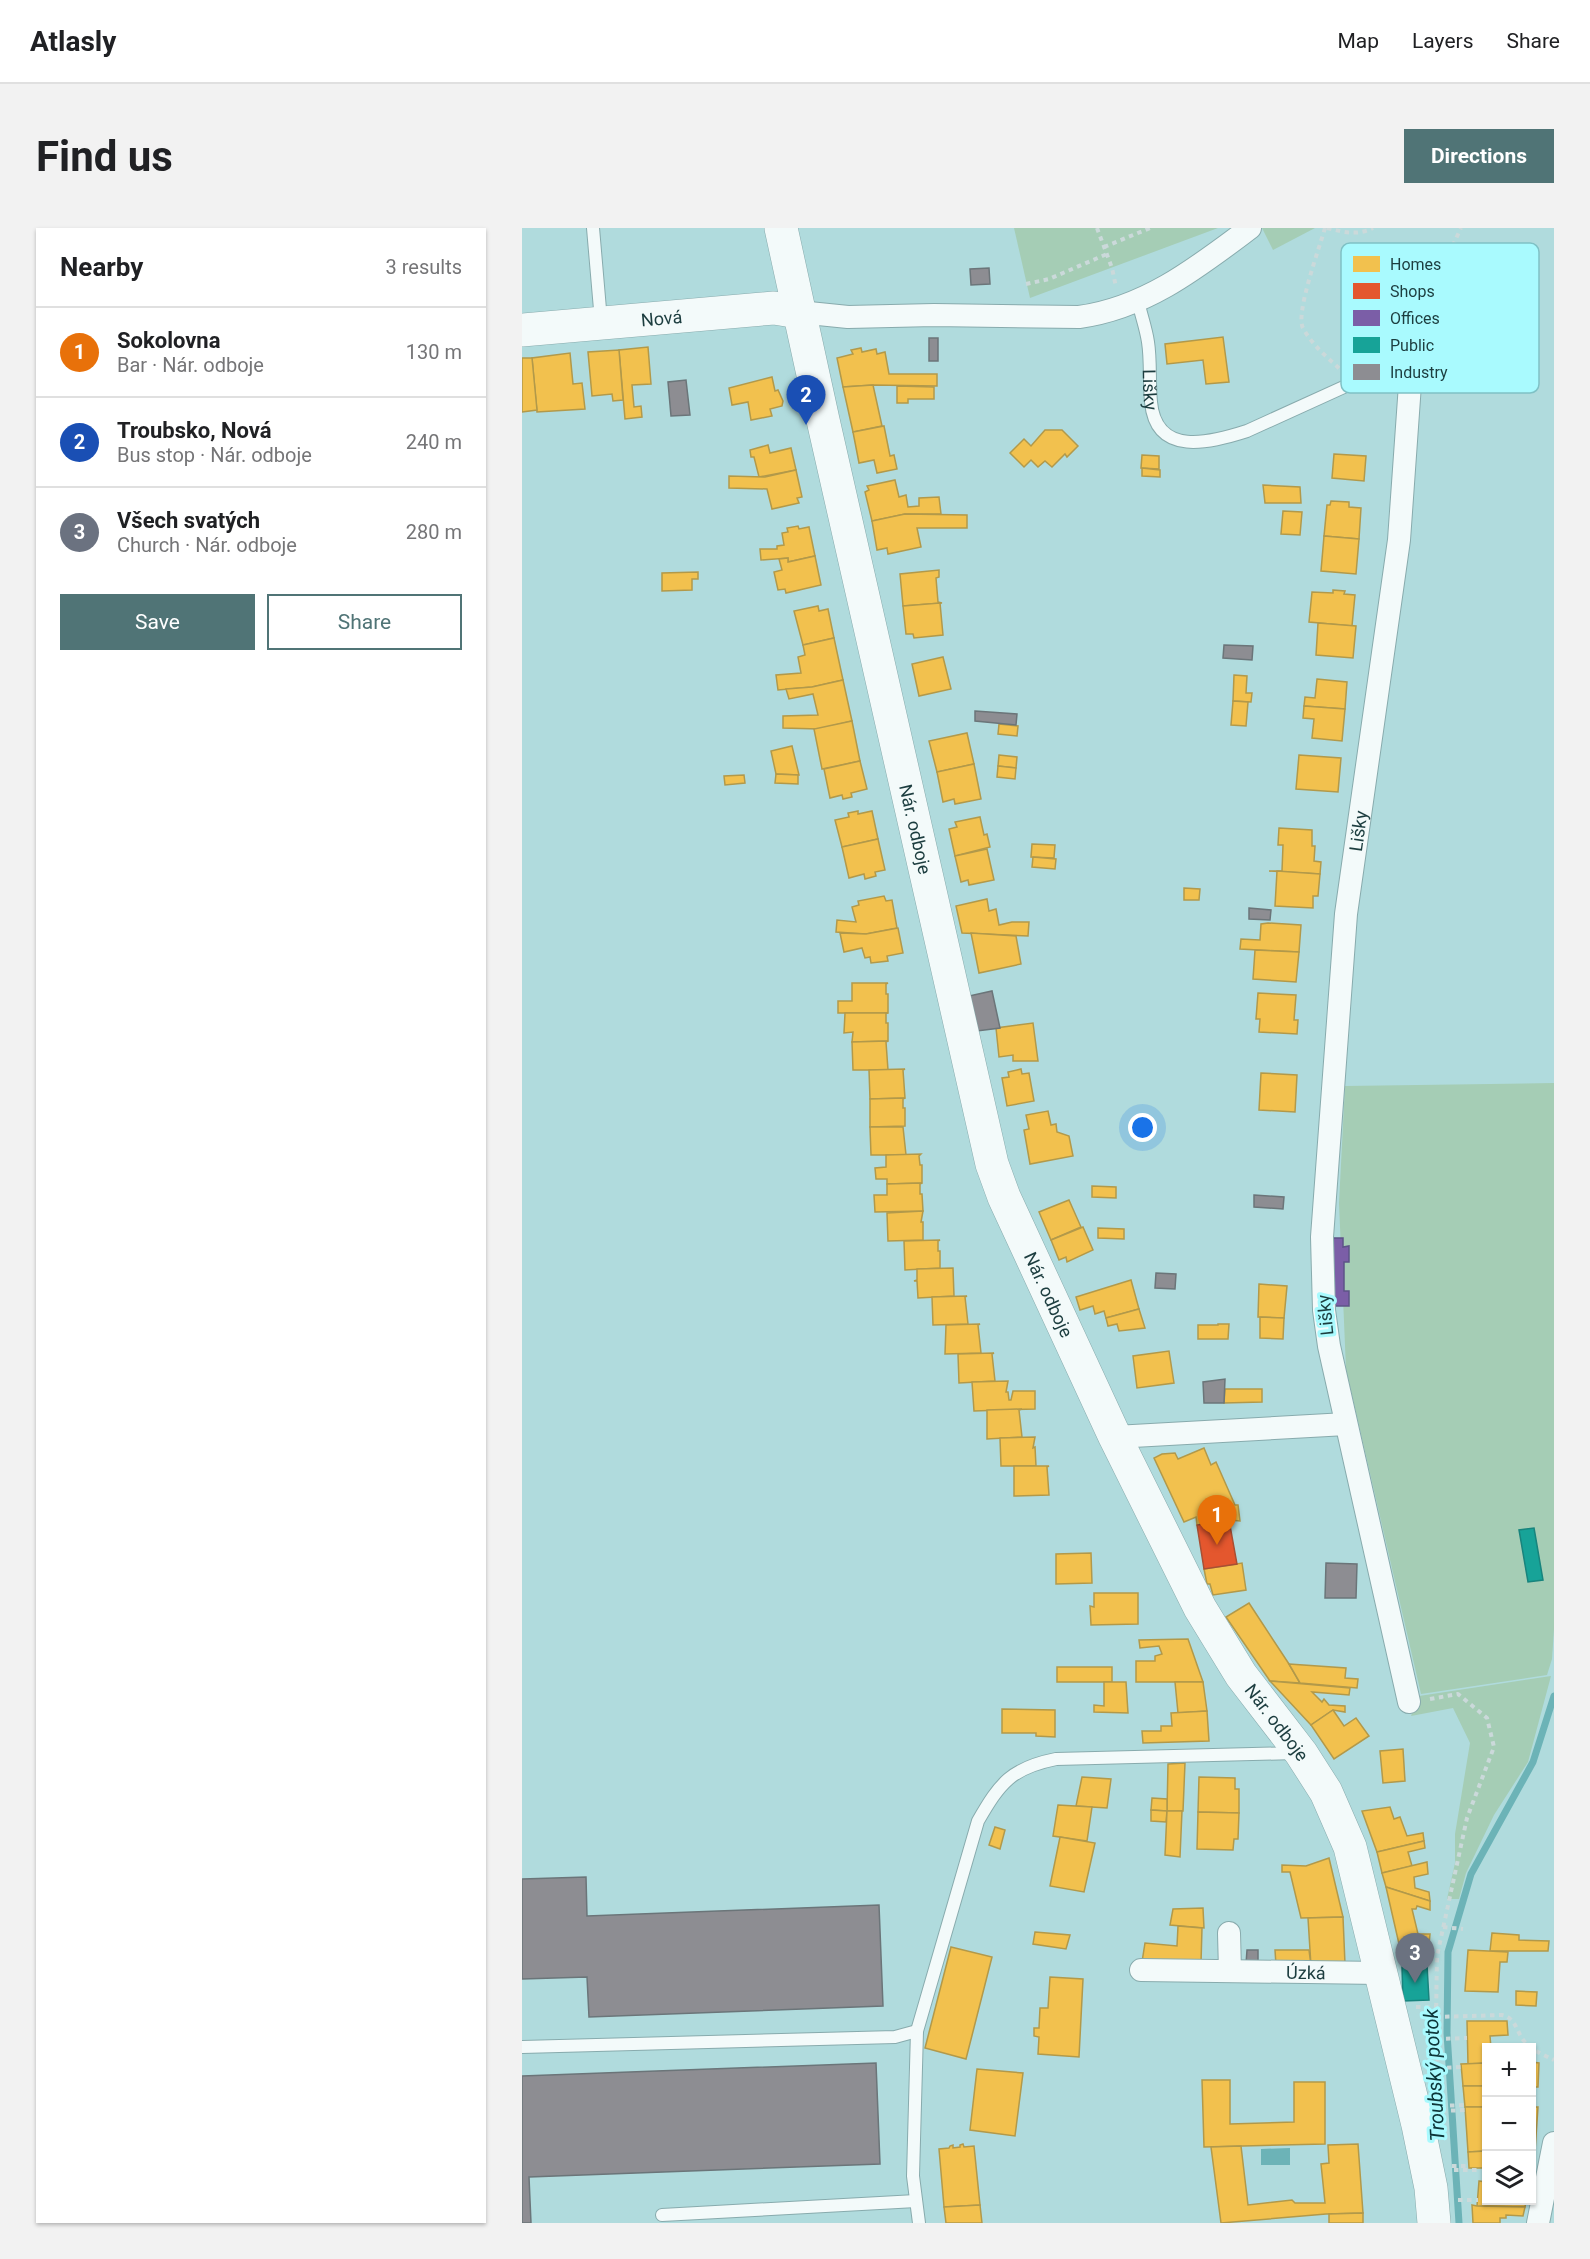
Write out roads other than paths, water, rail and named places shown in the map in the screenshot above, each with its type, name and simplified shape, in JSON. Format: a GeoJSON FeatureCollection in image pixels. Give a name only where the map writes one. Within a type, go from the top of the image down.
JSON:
{"type":"FeatureCollection","features":[{"type":"Feature","properties":{"kind":"street","name":"Nár. odboje"},"geometry":{"type":"LineString","coordinates":[[782,228],[992,1164],[1004,1197],[1115,1437],[1200,1608],[1241,1675],[1301,1753],[1326,1792],[1350,1847],[1418,2125],[1431,2188],[1434,2223]]}},
{"type":"Feature","properties":{"kind":"street"},"geometry":{"type":"LineString","coordinates":[[800,312],[848,317],[1079,318],[1129,305],[1164,287],[1198,268],[1250,228]]}},
{"type":"Feature","properties":{"kind":"street","name":"Nová"},"geometry":{"type":"LineString","coordinates":[[522,330],[774,308],[800,312]]}},
{"type":"Feature","properties":{"kind":"street","name":"Lišky"},"geometry":{"type":"LineString","coordinates":[[1408,1702],[1329,1346],[1324,1310],[1322,1266],[1324,1200],[1346,914],[1399,540],[1409,393]]}},
{"type":"Feature","properties":{"kind":"street"},"geometry":{"type":"LineString","coordinates":[[1115,1437],[1346,1424]]}},
{"type":"Feature","properties":{"kind":"street"},"geometry":{"type":"LineString","coordinates":[[1229,1933],[1230,1971]]}},
{"type":"Feature","properties":{"kind":"street","name":"Úzká"},"geometry":{"type":"LineString","coordinates":[[1141,1970],[1381,1973]]}},
{"type":"Feature","properties":{"kind":"street"},"geometry":{"type":"LineString","coordinates":[[1538,2223],[1554,2143]]}},
{"type":"Feature","properties":{"kind":"lane"},"geometry":{"type":"LineString","coordinates":[[593,228],[601,322]]}},
{"type":"Feature","properties":{"kind":"lane","name":"Lišky"},"geometry":{"type":"LineString","coordinates":[[1129,305],[1148,342],[1151,405],[1159,426],[1171,438],[1190,443],[1219,440],[1246,431],[1341,389]]}},
{"type":"Feature","properties":{"kind":"lane"},"geometry":{"type":"LineString","coordinates":[[919,2223],[913,2176],[916,2031],[978,1821],[993,1795],[1010,1778],[1030,1764],[1056,1759],[1301,1753]]}},
{"type":"Feature","properties":{"kind":"lane"},"geometry":{"type":"LineString","coordinates":[[522,2047],[895,2037],[916,2031]]}},
{"type":"Feature","properties":{"kind":"lane"},"geometry":{"type":"LineString","coordinates":[[662,2215],[916,2201]]}},
{"type":"Feature","properties":{"kind":"water"},"geometry":{"type":"Polygon","coordinates":[[[1290,2148],[1290,2165],[1261,2165],[1261,2149],[1290,2148]]]}},
{"type":"Feature","properties":{"kind":"waterway","name":"Troubský potok"},"geometry":{"type":"LineString","coordinates":[[1459,2223],[1447,2033],[1448,1952],[1471,1874],[1533,1762],[1554,1696]]}},
{"type":"Feature","properties":{"kind":"place","name":"Troubsko, Nová"},"geometry":{"type":"Point","coordinates":[806,425]}},
{"type":"Feature","properties":{"kind":"place","name":"Sokolovna"},"geometry":{"type":"Point","coordinates":[1217,1545]}},
{"type":"Feature","properties":{"kind":"place","name":"Všech svatých"},"geometry":{"type":"Point","coordinates":[1415,1983]}}]}
